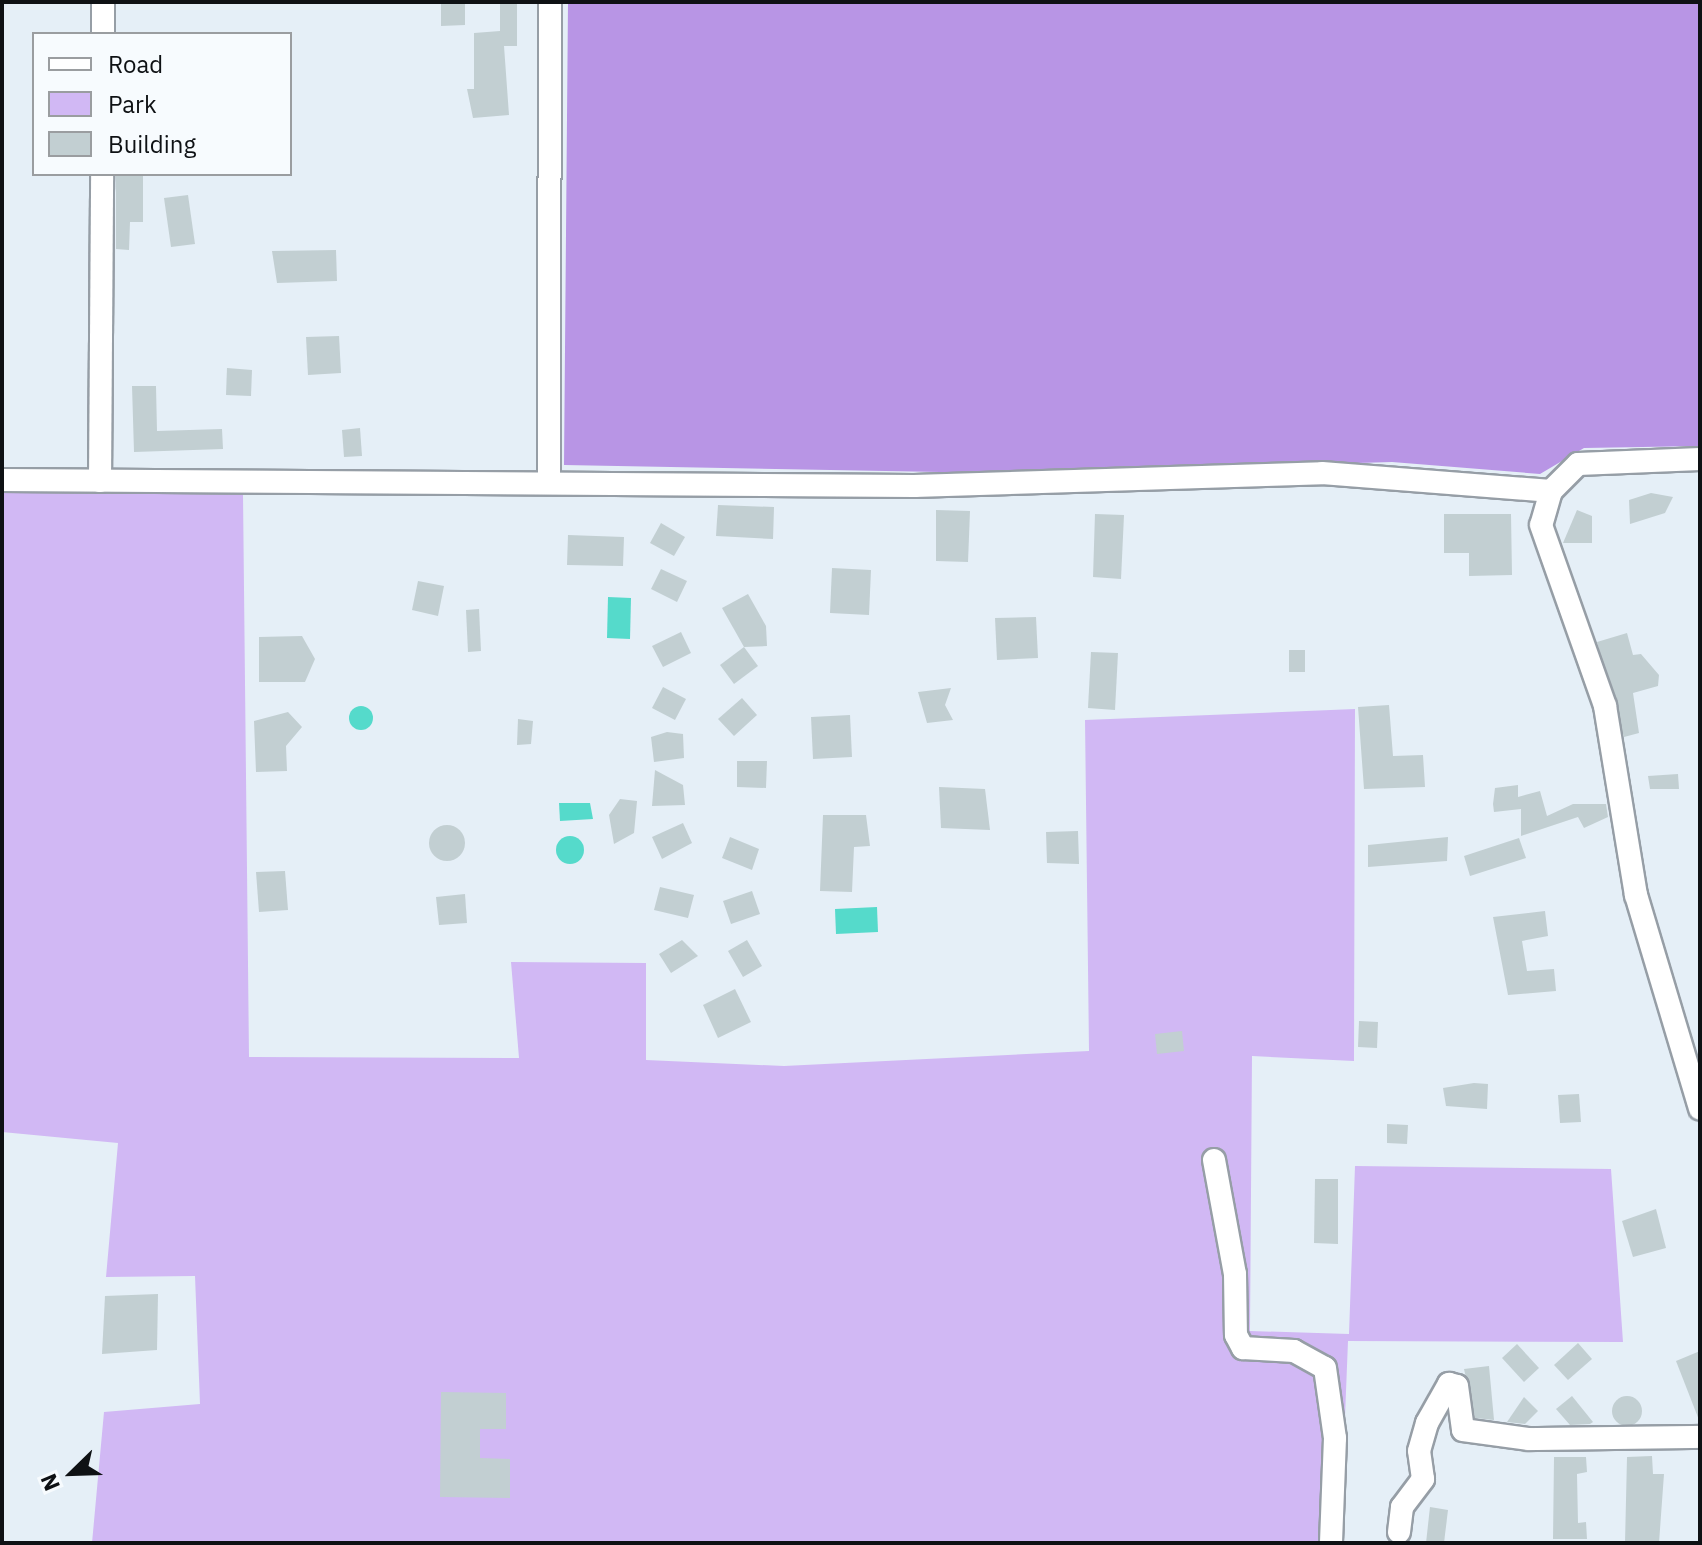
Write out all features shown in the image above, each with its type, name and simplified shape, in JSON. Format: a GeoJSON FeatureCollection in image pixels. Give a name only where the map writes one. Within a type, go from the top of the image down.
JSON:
{"type":"FeatureCollection","features":[{"type":"Feature","properties":{"kind":"street"},"geometry":{"type":"LineString","coordinates":[[103,2],[103,32]]}},
{"type":"Feature","properties":{"kind":"street"},"geometry":{"type":"LineString","coordinates":[[549,480],[550,2]]}},
{"type":"Feature","properties":{"kind":"street"},"geometry":{"type":"LineString","coordinates":[[100,481],[102,176]]}},
{"type":"Feature","properties":{"kind":"street"},"geometry":{"type":"LineString","coordinates":[[1700,459],[1589,462],[1566,471],[1551,491],[1541,525],[1544,547],[1605,706],[1626,850],[1689,1024],[1700,1109]]}},
{"type":"Feature","properties":{"kind":"street"},"geometry":{"type":"LineString","coordinates":[[2,480],[549,480],[914,486],[1322,473],[1551,491]]}},
{"type":"Feature","properties":{"kind":"street"},"geometry":{"type":"LineString","coordinates":[[1214,1160],[1235,1274],[1236,1335],[1243,1348],[1294,1351],[1325,1368],[1335,1438],[1331,1543]]}},
{"type":"Feature","properties":{"kind":"street"},"geometry":{"type":"LineString","coordinates":[[1399,1532],[1402,1507],[1423,1479],[1419,1451],[1427,1423],[1449,1384],[1457,1386],[1463,1430],[1529,1439],[1700,1437]]}},
{"type":"Feature","properties":{"kind":"green space"},"geometry":{"type":"Polygon","coordinates":[[[2,491],[243,494],[249,1057],[519,1058],[511,962],[646,963],[646,1060],[784,1066],[1089,1051],[1085,720],[1355,709],[1354,1061],[1252,1056],[1250,1331],[1349,1334],[1355,1166],[1611,1169],[1623,1342],[1348,1341],[1340,1543],[92,1543],[104,1412],[200,1404],[195,1276],[106,1277],[118,1143],[2,1132],[2,491]]]}},
{"type":"Feature","properties":{"kind":"shaded area"},"geometry":{"type":"Polygon","coordinates":[[[568,2],[1700,2],[1700,446],[1584,448],[1540,474],[1392,462],[995,473],[564,465],[568,2]]]}},
{"type":"Feature","properties":{"kind":"shaded area"},"geometry":{"type":"Polygon","coordinates":[[[608,597],[631,598],[630,639],[607,638],[608,597]]]}},
{"type":"Feature","properties":{"kind":"shaded area"},"geometry":{"type":"Polygon","coordinates":[[[361,706],[370,709],[373,718],[370,727],[361,730],[352,727],[349,718],[352,709],[361,706]]]}},
{"type":"Feature","properties":{"kind":"shaded area"},"geometry":{"type":"Polygon","coordinates":[[[559,803],[590,803],[593,819],[560,821],[559,803]]]}},
{"type":"Feature","properties":{"kind":"shaded area"},"geometry":{"type":"Polygon","coordinates":[[[570,836],[580,840],[584,850],[580,860],[570,864],[560,860],[556,850],[560,840],[570,836]]]}},
{"type":"Feature","properties":{"kind":"shaded area"},"geometry":{"type":"Polygon","coordinates":[[[877,907],[878,932],[836,934],[835,909],[877,907]]]}},
{"type":"Feature","properties":{"kind":"building"},"geometry":{"type":"Polygon","coordinates":[[[441,2],[465,2],[465,25],[441,26],[441,2]]]}},
{"type":"Feature","properties":{"kind":"building"},"geometry":{"type":"Polygon","coordinates":[[[500,2],[517,2],[517,46],[504,46],[509,115],[473,118],[467,89],[474,89],[474,33],[500,31],[500,2]]]}},
{"type":"Feature","properties":{"kind":"building"},"geometry":{"type":"Polygon","coordinates":[[[116,176],[143,176],[143,222],[130,222],[129,250],[116,249],[116,176]]]}},
{"type":"Feature","properties":{"kind":"building"},"geometry":{"type":"Polygon","coordinates":[[[188,195],[195,244],[171,247],[164,198],[188,195]]]}},
{"type":"Feature","properties":{"kind":"building"},"geometry":{"type":"Polygon","coordinates":[[[336,250],[337,281],[277,283],[272,251],[336,250]]]}},
{"type":"Feature","properties":{"kind":"building"},"geometry":{"type":"Polygon","coordinates":[[[339,336],[341,373],[308,375],[306,337],[339,336]]]}},
{"type":"Feature","properties":{"kind":"building"},"geometry":{"type":"Polygon","coordinates":[[[227,368],[252,370],[251,396],[226,395],[227,368]]]}},
{"type":"Feature","properties":{"kind":"building"},"geometry":{"type":"Polygon","coordinates":[[[132,386],[156,386],[157,431],[222,429],[223,449],[134,452],[132,386]]]}},
{"type":"Feature","properties":{"kind":"building"},"geometry":{"type":"Polygon","coordinates":[[[360,428],[362,456],[344,457],[342,430],[360,428]]]}},
{"type":"Feature","properties":{"kind":"building"},"geometry":{"type":"Polygon","coordinates":[[[1651,493],[1673,497],[1665,513],[1630,524],[1629,500],[1651,493]]]}},
{"type":"Feature","properties":{"kind":"building"},"geometry":{"type":"Polygon","coordinates":[[[718,505],[774,507],[773,539],[716,536],[718,505]]]}},
{"type":"Feature","properties":{"kind":"building"},"geometry":{"type":"Polygon","coordinates":[[[936,510],[970,511],[968,562],[936,561],[936,510]]]}},
{"type":"Feature","properties":{"kind":"building"},"geometry":{"type":"Polygon","coordinates":[[[1577,510],[1592,516],[1592,543],[1563,543],[1577,510]]]}},
{"type":"Feature","properties":{"kind":"building"},"geometry":{"type":"Polygon","coordinates":[[[1095,514],[1124,515],[1121,579],[1093,577],[1095,514]]]}},
{"type":"Feature","properties":{"kind":"building"},"geometry":{"type":"Polygon","coordinates":[[[1444,514],[1511,514],[1512,575],[1469,576],[1469,553],[1444,553],[1444,514]]]}},
{"type":"Feature","properties":{"kind":"building"},"geometry":{"type":"Polygon","coordinates":[[[661,523],[685,537],[674,556],[650,543],[661,523]]]}},
{"type":"Feature","properties":{"kind":"building"},"geometry":{"type":"Polygon","coordinates":[[[568,535],[624,537],[623,566],[567,565],[568,535]]]}},
{"type":"Feature","properties":{"kind":"building"},"geometry":{"type":"Polygon","coordinates":[[[832,568],[871,570],[869,615],[830,613],[832,568]]]}},
{"type":"Feature","properties":{"kind":"building"},"geometry":{"type":"Polygon","coordinates":[[[661,569],[687,581],[677,602],[651,589],[661,569]]]}},
{"type":"Feature","properties":{"kind":"building"},"geometry":{"type":"Polygon","coordinates":[[[418,581],[444,586],[438,616],[412,610],[418,581]]]}},
{"type":"Feature","properties":{"kind":"building"},"geometry":{"type":"Polygon","coordinates":[[[748,594],[766,626],[767,646],[744,647],[722,608],[748,594]]]}},
{"type":"Feature","properties":{"kind":"building"},"geometry":{"type":"Polygon","coordinates":[[[479,609],[481,651],[468,652],[466,610],[479,609]]]}},
{"type":"Feature","properties":{"kind":"building"},"geometry":{"type":"Polygon","coordinates":[[[1036,617],[1038,658],[997,660],[995,618],[1036,617]]]}},
{"type":"Feature","properties":{"kind":"building"},"geometry":{"type":"Polygon","coordinates":[[[681,632],[691,653],[663,667],[652,646],[681,632]]]}},
{"type":"Feature","properties":{"kind":"building"},"geometry":{"type":"Polygon","coordinates":[[[1627,633],[1633,655],[1641,654],[1659,675],[1658,686],[1633,693],[1639,733],[1624,737],[1597,642],[1627,633]]]}},
{"type":"Feature","properties":{"kind":"building"},"geometry":{"type":"Polygon","coordinates":[[[302,636],[315,659],[305,682],[259,682],[259,637],[302,636]]]}},
{"type":"Feature","properties":{"kind":"building"},"geometry":{"type":"Polygon","coordinates":[[[744,647],[758,666],[734,684],[720,665],[744,647]]]}},
{"type":"Feature","properties":{"kind":"building"},"geometry":{"type":"Polygon","coordinates":[[[1289,650],[1305,650],[1305,672],[1289,672],[1289,650]]]}},
{"type":"Feature","properties":{"kind":"building"},"geometry":{"type":"Polygon","coordinates":[[[1091,652],[1118,653],[1115,710],[1088,708],[1091,652]]]}},
{"type":"Feature","properties":{"kind":"building"},"geometry":{"type":"Polygon","coordinates":[[[663,687],[686,699],[675,720],[652,708],[663,687]]]}},
{"type":"Feature","properties":{"kind":"building"},"geometry":{"type":"Polygon","coordinates":[[[951,688],[945,705],[953,720],[927,723],[918,692],[951,688]]]}},
{"type":"Feature","properties":{"kind":"building"},"geometry":{"type":"Polygon","coordinates":[[[742,698],[757,715],[734,736],[718,719],[742,698]]]}},
{"type":"Feature","properties":{"kind":"building"},"geometry":{"type":"Polygon","coordinates":[[[1389,705],[1393,756],[1423,755],[1425,787],[1364,789],[1358,707],[1389,705]]]}},
{"type":"Feature","properties":{"kind":"building"},"geometry":{"type":"Polygon","coordinates":[[[288,712],[302,727],[286,746],[287,771],[256,772],[254,721],[288,712]]]}},
{"type":"Feature","properties":{"kind":"building"},"geometry":{"type":"Polygon","coordinates":[[[850,715],[852,757],[813,759],[811,717],[850,715]]]}},
{"type":"Feature","properties":{"kind":"building"},"geometry":{"type":"Polygon","coordinates":[[[518,719],[533,721],[531,744],[517,745],[518,719]]]}},
{"type":"Feature","properties":{"kind":"building"},"geometry":{"type":"Polygon","coordinates":[[[667,732],[683,734],[684,758],[654,762],[651,737],[667,732]]]}},
{"type":"Feature","properties":{"kind":"building"},"geometry":{"type":"Polygon","coordinates":[[[737,761],[767,761],[766,788],[737,787],[737,761]]]}},
{"type":"Feature","properties":{"kind":"building"},"geometry":{"type":"Polygon","coordinates":[[[655,770],[683,785],[685,805],[652,806],[655,770]]]}},
{"type":"Feature","properties":{"kind":"building"},"geometry":{"type":"Polygon","coordinates":[[[1678,774],[1679,789],[1650,789],[1648,776],[1678,774]]]}},
{"type":"Feature","properties":{"kind":"building"},"geometry":{"type":"Polygon","coordinates":[[[1518,785],[1518,797],[1540,791],[1547,816],[1573,804],[1606,804],[1608,817],[1584,828],[1578,817],[1521,836],[1521,809],[1494,812],[1493,804],[1495,788],[1518,785]]]}},
{"type":"Feature","properties":{"kind":"building"},"geometry":{"type":"Polygon","coordinates":[[[939,787],[985,789],[990,830],[941,828],[939,787]]]}},
{"type":"Feature","properties":{"kind":"building"},"geometry":{"type":"Polygon","coordinates":[[[620,799],[637,801],[634,833],[614,844],[609,815],[620,799]]]}},
{"type":"Feature","properties":{"kind":"building"},"geometry":{"type":"Polygon","coordinates":[[[823,815],[866,815],[870,846],[854,847],[852,892],[820,891],[823,815]]]}},
{"type":"Feature","properties":{"kind":"building"},"geometry":{"type":"Polygon","coordinates":[[[683,823],[692,843],[662,859],[652,837],[683,823]]]}},
{"type":"Feature","properties":{"kind":"building"},"geometry":{"type":"Polygon","coordinates":[[[447,825],[460,830],[465,843],[460,856],[447,861],[434,856],[429,843],[434,830],[447,825]]]}},
{"type":"Feature","properties":{"kind":"building"},"geometry":{"type":"Polygon","coordinates":[[[1078,831],[1079,864],[1047,863],[1046,832],[1078,831]]]}},
{"type":"Feature","properties":{"kind":"building"},"geometry":{"type":"Polygon","coordinates":[[[730,837],[759,849],[752,870],[722,858],[730,837]]]}},
{"type":"Feature","properties":{"kind":"building"},"geometry":{"type":"Polygon","coordinates":[[[1448,837],[1447,861],[1368,867],[1368,845],[1448,837]]]}},
{"type":"Feature","properties":{"kind":"building"},"geometry":{"type":"Polygon","coordinates":[[[1519,838],[1526,858],[1470,876],[1464,856],[1519,838]]]}},
{"type":"Feature","properties":{"kind":"building"},"geometry":{"type":"Polygon","coordinates":[[[285,871],[288,910],[259,912],[256,872],[285,871]]]}},
{"type":"Feature","properties":{"kind":"building"},"geometry":{"type":"Polygon","coordinates":[[[660,887],[694,895],[688,918],[654,910],[660,887]]]}},
{"type":"Feature","properties":{"kind":"building"},"geometry":{"type":"Polygon","coordinates":[[[752,891],[760,914],[731,924],[723,901],[752,891]]]}},
{"type":"Feature","properties":{"kind":"building"},"geometry":{"type":"Polygon","coordinates":[[[465,894],[467,923],[439,925],[436,897],[465,894]]]}},
{"type":"Feature","properties":{"kind":"building"},"geometry":{"type":"Polygon","coordinates":[[[1545,911],[1548,936],[1522,941],[1527,971],[1554,969],[1556,991],[1508,995],[1493,917],[1545,911]]]}},
{"type":"Feature","properties":{"kind":"building"},"geometry":{"type":"Polygon","coordinates":[[[682,940],[698,956],[671,973],[659,954],[682,940]]]}},
{"type":"Feature","properties":{"kind":"building"},"geometry":{"type":"Polygon","coordinates":[[[747,940],[762,966],[743,977],[728,951],[747,940]]]}},
{"type":"Feature","properties":{"kind":"building"},"geometry":{"type":"Polygon","coordinates":[[[735,989],[751,1022],[718,1038],[703,1005],[735,989]]]}},
{"type":"Feature","properties":{"kind":"building"},"geometry":{"type":"Polygon","coordinates":[[[1359,1021],[1378,1022],[1377,1048],[1358,1047],[1359,1021]]]}},
{"type":"Feature","properties":{"kind":"building"},"geometry":{"type":"Polygon","coordinates":[[[1182,1031],[1184,1051],[1157,1054],[1155,1034],[1182,1031]]]}},
{"type":"Feature","properties":{"kind":"building"},"geometry":{"type":"Polygon","coordinates":[[[1488,1084],[1487,1109],[1446,1106],[1443,1088],[1488,1084]]]}},
{"type":"Feature","properties":{"kind":"building"},"geometry":{"type":"Polygon","coordinates":[[[1579,1094],[1581,1122],[1560,1123],[1558,1095],[1579,1094]]]}},
{"type":"Feature","properties":{"kind":"building"},"geometry":{"type":"Polygon","coordinates":[[[1387,1124],[1408,1125],[1407,1144],[1387,1143],[1387,1124]]]}},
{"type":"Feature","properties":{"kind":"building"},"geometry":{"type":"Polygon","coordinates":[[[1315,1179],[1338,1179],[1338,1244],[1314,1243],[1315,1179]]]}},
{"type":"Feature","properties":{"kind":"building"},"geometry":{"type":"Polygon","coordinates":[[[1656,1209],[1666,1248],[1633,1257],[1622,1221],[1656,1209]]]}},
{"type":"Feature","properties":{"kind":"building"},"geometry":{"type":"Polygon","coordinates":[[[158,1294],[157,1350],[102,1354],[105,1296],[158,1294]]]}},
{"type":"Feature","properties":{"kind":"building"},"geometry":{"type":"Polygon","coordinates":[[[1578,1343],[1592,1359],[1568,1380],[1554,1365],[1578,1343]]]}},
{"type":"Feature","properties":{"kind":"building"},"geometry":{"type":"Polygon","coordinates":[[[1517,1344],[1539,1368],[1524,1382],[1502,1358],[1517,1344]]]}},
{"type":"Feature","properties":{"kind":"building"},"geometry":{"type":"Polygon","coordinates":[[[1700,1351],[1700,1420],[1699,1420],[1676,1361],[1700,1351]]]}},
{"type":"Feature","properties":{"kind":"building"},"geometry":{"type":"Polygon","coordinates":[[[1489,1366],[1494,1420],[1475,1418],[1464,1369],[1489,1366]]]}},
{"type":"Feature","properties":{"kind":"building"},"geometry":{"type":"Polygon","coordinates":[[[441,1392],[506,1393],[506,1429],[480,1429],[480,1458],[510,1459],[510,1498],[440,1497],[441,1392]]]}},
{"type":"Feature","properties":{"kind":"building"},"geometry":{"type":"Polygon","coordinates":[[[1572,1396],[1593,1422],[1570,1425],[1556,1409],[1572,1396]]]}},
{"type":"Feature","properties":{"kind":"building"},"geometry":{"type":"Polygon","coordinates":[[[1627,1396],[1638,1400],[1642,1411],[1638,1422],[1627,1426],[1616,1422],[1612,1411],[1616,1400],[1627,1396]]]}},
{"type":"Feature","properties":{"kind":"building"},"geometry":{"type":"Polygon","coordinates":[[[1524,1397],[1538,1411],[1525,1424],[1507,1422],[1524,1397]]]}},
{"type":"Feature","properties":{"kind":"building"},"geometry":{"type":"Polygon","coordinates":[[[1652,1456],[1653,1474],[1664,1474],[1659,1543],[1625,1543],[1627,1457],[1652,1456]]]}},
{"type":"Feature","properties":{"kind":"building"},"geometry":{"type":"Polygon","coordinates":[[[1554,1457],[1586,1457],[1587,1472],[1577,1474],[1578,1523],[1586,1522],[1587,1539],[1553,1539],[1554,1457]]]}},
{"type":"Feature","properties":{"kind":"building"},"geometry":{"type":"Polygon","coordinates":[[[1430,1507],[1448,1510],[1444,1543],[1426,1543],[1430,1507]]]}}]}
